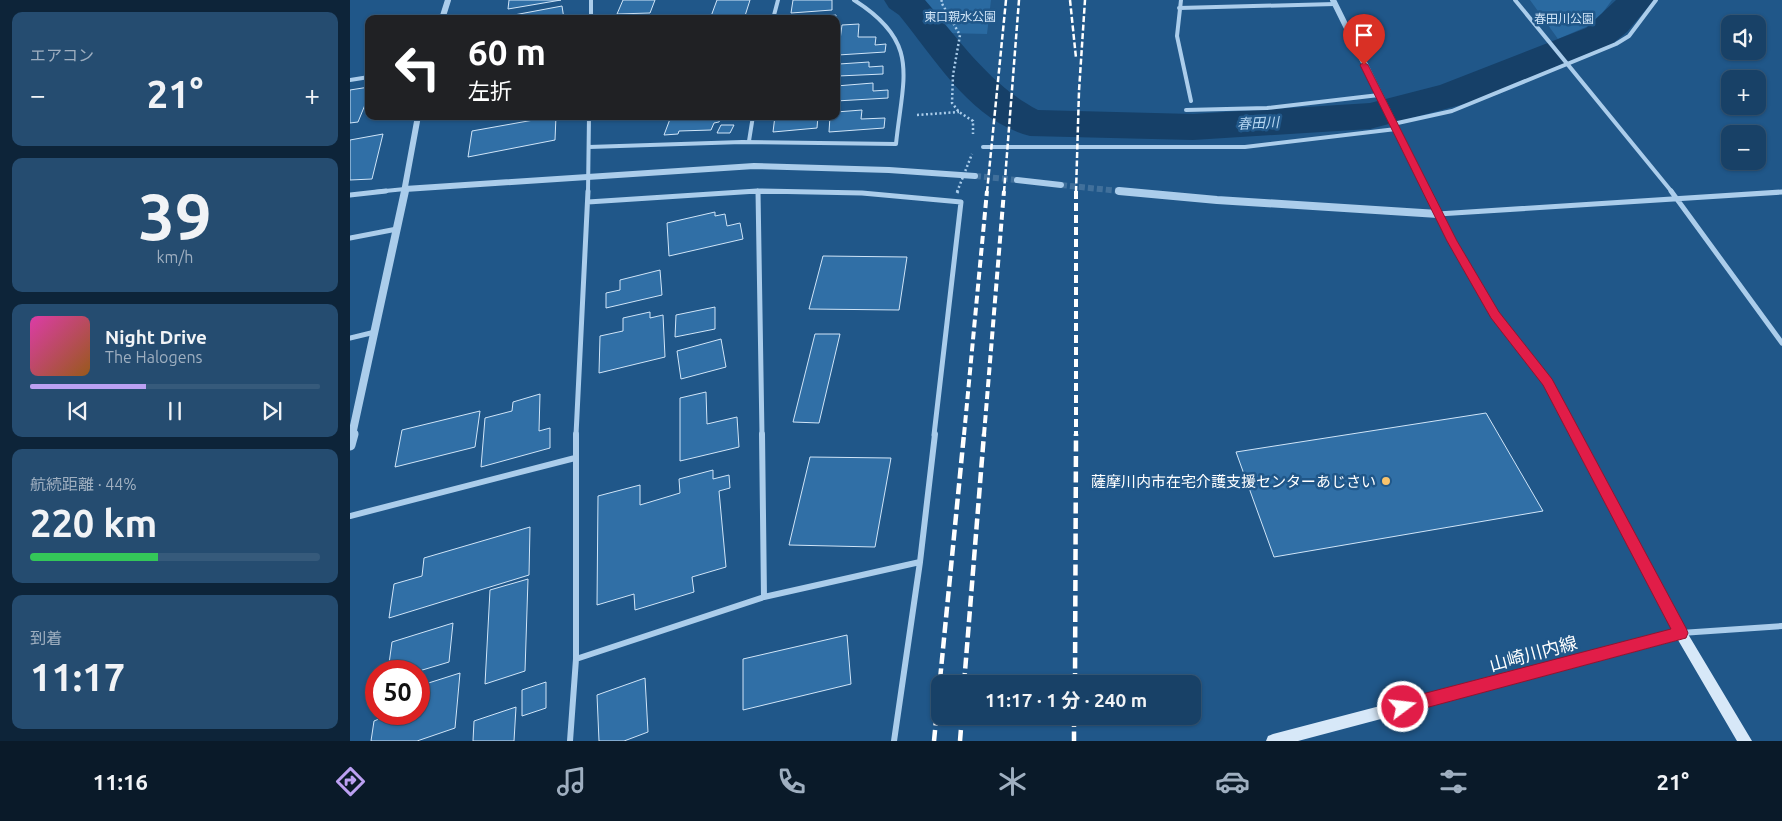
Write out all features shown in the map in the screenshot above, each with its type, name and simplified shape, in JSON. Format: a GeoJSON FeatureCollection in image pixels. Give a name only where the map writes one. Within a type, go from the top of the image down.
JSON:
{"type":"FeatureCollection","features":[{"type":"Feature","properties":{"kind":"main road","name":"山崎川内線"},"geometry":{"type":"LineString","coordinates":[[1273,741],[1681,633]]}},
{"type":"Feature","properties":{"kind":"main road"},"geometry":{"type":"LineString","coordinates":[[1681,633],[1745,741]]}},
{"type":"Feature","properties":{"kind":"street"},"geometry":{"type":"LineString","coordinates":[[443,15],[448,0]]}},
{"type":"Feature","properties":{"kind":"street"},"geometry":{"type":"LineString","coordinates":[[591,15],[592,0]]}},
{"type":"Feature","properties":{"kind":"street"},"geometry":{"type":"LineString","coordinates":[[774,15],[778,0]]}},
{"type":"Feature","properties":{"kind":"street"},"geometry":{"type":"LineString","coordinates":[[589,147],[748,141],[896,144],[903,63],[900,46],[890,28],[854,0]]}},
{"type":"Feature","properties":{"kind":"street"},"geometry":{"type":"LineString","coordinates":[[1181,0],[1177,36],[1191,100]]}},
{"type":"Feature","properties":{"kind":"street"},"geometry":{"type":"LineString","coordinates":[[1515,0],[1677,198],[1782,342]]}},
{"type":"Feature","properties":{"kind":"street"},"geometry":{"type":"LineString","coordinates":[[982,147],[1245,147],[1393,124],[1452,111],[1568,66],[1629,36],[1656,0]]}},
{"type":"Feature","properties":{"kind":"street"},"geometry":{"type":"LineString","coordinates":[[1179,8],[1334,2],[1438,214],[1495,315],[1548,382],[1681,633],[1782,626]]}},
{"type":"Feature","properties":{"kind":"street"},"geometry":{"type":"LineString","coordinates":[[350,80],[365,78]]}},
{"type":"Feature","properties":{"kind":"street"},"geometry":{"type":"LineString","coordinates":[[1186,110],[1267,108],[1380,97]]}},
{"type":"Feature","properties":{"kind":"street"},"geometry":{"type":"LineString","coordinates":[[350,445],[398,229],[417,120]]}},
{"type":"Feature","properties":{"kind":"street"},"geometry":{"type":"LineString","coordinates":[[570,741],[576,659],[575,458],[588,202],[589,120]]}},
{"type":"Feature","properties":{"kind":"street"},"geometry":{"type":"LineString","coordinates":[[748,141],[752,120]]}},
{"type":"Feature","properties":{"kind":"street"},"geometry":{"type":"LineString","coordinates":[[350,195],[404,189],[754,166],[889,170],[975,176]]}},
{"type":"Feature","properties":{"kind":"street"},"geometry":{"type":"LineString","coordinates":[[1017,180],[1061,185]]}},
{"type":"Feature","properties":{"kind":"street"},"geometry":{"type":"LineString","coordinates":[[588,202],[758,191],[862,193],[961,202],[920,562],[894,741]]}},
{"type":"Feature","properties":{"kind":"street"},"geometry":{"type":"LineString","coordinates":[[758,191],[764,597]]}},
{"type":"Feature","properties":{"kind":"street"},"geometry":{"type":"LineString","coordinates":[[1119,191],[1217,200],[1438,214],[1782,192]]}},
{"type":"Feature","properties":{"kind":"street"},"geometry":{"type":"LineString","coordinates":[[350,238],[398,229]]}},
{"type":"Feature","properties":{"kind":"street"},"geometry":{"type":"LineString","coordinates":[[350,338],[376,332]]}},
{"type":"Feature","properties":{"kind":"street"},"geometry":{"type":"LineString","coordinates":[[350,516],[575,458]]}},
{"type":"Feature","properties":{"kind":"street"},"geometry":{"type":"LineString","coordinates":[[576,659],[764,597],[920,562]]}},
{"type":"Feature","properties":{"kind":"path"},"geometry":{"type":"LineString","coordinates":[[942,0],[941,2],[960,35],[953,75],[952,103],[959,112],[973,121],[973,138]]}},
{"type":"Feature","properties":{"kind":"path"},"geometry":{"type":"LineString","coordinates":[[899,116],[959,112]]}},
{"type":"Feature","properties":{"kind":"path"},"geometry":{"type":"LineString","coordinates":[[958,193],[972,154]]}},
{"type":"Feature","properties":{"kind":"green space","name":"東口親水公園"},"geometry":{"type":"Polygon","coordinates":[[[914,0],[991,0],[987,34],[946,33],[914,0]]]}},
{"type":"Feature","properties":{"kind":"green space","name":"春田川公園"},"geometry":{"type":"Polygon","coordinates":[[[1530,0],[1612,0],[1595,23],[1558,39],[1530,0]]]}},
{"type":"Feature","properties":{"kind":"building"},"geometry":{"type":"Polygon","coordinates":[[[509,0],[561,0],[508,9],[509,0]]]}},
{"type":"Feature","properties":{"kind":"building"},"geometry":{"type":"Polygon","coordinates":[[[623,0],[655,0],[650,13],[617,14],[623,0]]]}},
{"type":"Feature","properties":{"kind":"building"},"geometry":{"type":"Polygon","coordinates":[[[717,0],[750,0],[745,15],[711,15],[717,0]]]}},
{"type":"Feature","properties":{"kind":"building"},"geometry":{"type":"Polygon","coordinates":[[[793,0],[832,0],[832,10],[791,13],[793,0]]]}},
{"type":"Feature","properties":{"kind":"building"},"geometry":{"type":"Polygon","coordinates":[[[562,6],[563,15],[514,15],[562,6]]]}},
{"type":"Feature","properties":{"kind":"building"},"geometry":{"type":"Polygon","coordinates":[[[859,24],[858,37],[876,37],[875,45],[886,44],[885,52],[840,55],[842,25],[859,24]]]}},
{"type":"Feature","properties":{"kind":"building"},"geometry":{"type":"Polygon","coordinates":[[[869,62],[869,67],[883,66],[883,74],[840,76],[840,64],[869,62]]]}},
{"type":"Feature","properties":{"kind":"building"},"geometry":{"type":"Polygon","coordinates":[[[873,83],[873,91],[888,90],[888,98],[840,101],[840,86],[873,83]]]}},
{"type":"Feature","properties":{"kind":"building"},"geometry":{"type":"Polygon","coordinates":[[[365,88],[365,105],[358,122],[350,123],[350,90],[365,88]]]}},
{"type":"Feature","properties":{"kind":"building"},"geometry":{"type":"Polygon","coordinates":[[[862,110],[861,119],[885,118],[884,128],[829,132],[830,120],[840,120],[840,112],[862,110]]]}},
{"type":"Feature","properties":{"kind":"building"},"geometry":{"type":"Polygon","coordinates":[[[534,120],[556,120],[555,140],[468,157],[472,131],[534,120]]]}},
{"type":"Feature","properties":{"kind":"building"},"geometry":{"type":"Polygon","coordinates":[[[670,120],[720,120],[714,123],[711,130],[679,131],[678,134],[664,135],[670,120]]]}},
{"type":"Feature","properties":{"kind":"building"},"geometry":{"type":"Polygon","coordinates":[[[774,120],[818,120],[817,128],[773,132],[774,120]]]}},
{"type":"Feature","properties":{"kind":"building"},"geometry":{"type":"Polygon","coordinates":[[[721,125],[734,125],[730,133],[717,133],[721,125]]]}},
{"type":"Feature","properties":{"kind":"building"},"geometry":{"type":"Polygon","coordinates":[[[383,134],[372,179],[350,180],[350,140],[383,134]]]}},
{"type":"Feature","properties":{"kind":"building"},"geometry":{"type":"Polygon","coordinates":[[[715,212],[715,216],[725,214],[727,226],[740,223],[743,239],[669,256],[667,223],[715,212]]]}},
{"type":"Feature","properties":{"kind":"building"},"geometry":{"type":"Polygon","coordinates":[[[823,256],[907,257],[899,310],[809,309],[823,256]]]}},
{"type":"Feature","properties":{"kind":"building"},"geometry":{"type":"Polygon","coordinates":[[[660,270],[662,295],[606,308],[606,293],[620,290],[620,280],[660,270]]]}},
{"type":"Feature","properties":{"kind":"building"},"geometry":{"type":"Polygon","coordinates":[[[715,307],[715,329],[675,337],[676,315],[715,307]]]}},
{"type":"Feature","properties":{"kind":"building"},"geometry":{"type":"Polygon","coordinates":[[[650,312],[650,318],[663,315],[665,357],[599,373],[600,336],[623,331],[623,318],[650,312]]]}},
{"type":"Feature","properties":{"kind":"building"},"geometry":{"type":"Polygon","coordinates":[[[815,334],[840,334],[819,423],[793,422],[815,334]]]}},
{"type":"Feature","properties":{"kind":"building"},"geometry":{"type":"Polygon","coordinates":[[[721,339],[726,367],[681,379],[677,351],[721,339]]]}},
{"type":"Feature","properties":{"kind":"building"},"geometry":{"type":"Polygon","coordinates":[[[706,392],[707,424],[737,417],[739,447],[680,461],[680,398],[706,392]]]}},
{"type":"Feature","properties":{"kind":"building"},"geometry":{"type":"Polygon","coordinates":[[[540,394],[539,431],[550,428],[550,448],[481,467],[485,418],[512,411],[513,402],[540,394]]]}},
{"type":"Feature","properties":{"kind":"building"},"geometry":{"type":"Polygon","coordinates":[[[480,411],[475,447],[395,467],[402,430],[480,411]]]}},
{"type":"Feature","properties":{"kind":"building","name":"薩摩川内市在宅介護支援センターあじさい"},"geometry":{"type":"Polygon","coordinates":[[[1486,413],[1543,511],[1274,557],[1236,452],[1486,413]]]}},
{"type":"Feature","properties":{"kind":"building"},"geometry":{"type":"Polygon","coordinates":[[[810,457],[891,458],[875,547],[789,545],[810,457]]]}},
{"type":"Feature","properties":{"kind":"building"},"geometry":{"type":"Polygon","coordinates":[[[713,470],[713,479],[729,475],[730,488],[719,491],[726,567],[692,577],[694,592],[635,610],[634,594],[597,605],[598,496],[640,485],[640,505],[680,493],[679,479],[713,470]]]}},
{"type":"Feature","properties":{"kind":"building"},"geometry":{"type":"Polygon","coordinates":[[[530,527],[529,575],[389,618],[394,584],[422,576],[424,558],[530,527]]]}},
{"type":"Feature","properties":{"kind":"building"},"geometry":{"type":"Polygon","coordinates":[[[528,579],[525,671],[485,684],[490,590],[528,579]]]}},
{"type":"Feature","properties":{"kind":"building"},"geometry":{"type":"Polygon","coordinates":[[[453,623],[449,662],[430,668],[430,660],[390,660],[392,642],[453,623]]]}},
{"type":"Feature","properties":{"kind":"building"},"geometry":{"type":"Polygon","coordinates":[[[847,635],[851,684],[743,710],[743,659],[847,635]]]}},
{"type":"Feature","properties":{"kind":"building"},"geometry":{"type":"Polygon","coordinates":[[[460,673],[455,728],[417,741],[371,741],[373,725],[430,725],[430,683],[460,673]]]}},
{"type":"Feature","properties":{"kind":"building"},"geometry":{"type":"Polygon","coordinates":[[[645,678],[648,732],[624,741],[599,741],[597,695],[645,678]]]}},
{"type":"Feature","properties":{"kind":"building"},"geometry":{"type":"Polygon","coordinates":[[[546,682],[546,708],[522,716],[522,690],[546,682]]]}},
{"type":"Feature","properties":{"kind":"building"},"geometry":{"type":"Polygon","coordinates":[[[516,707],[514,741],[473,741],[474,721],[516,707]]]}},
{"type":"Feature","properties":{"kind":"waterway","name":"春田川"},"geometry":{"type":"LineString","coordinates":[[902,0],[912,7],[979,88],[1003,108],[1030,123],[1193,127],[1370,116],[1454,94],[1599,36],[1614,24],[1636,0]]}},
{"type":"Feature","properties":{"kind":"tunnel"},"geometry":{"type":"LineString","coordinates":[[975,176],[1017,180]]}},
{"type":"Feature","properties":{"kind":"tunnel"},"geometry":{"type":"LineString","coordinates":[[1061,185],[1119,191]]}},
{"type":"Feature","properties":{"kind":"railway"},"geometry":{"type":"LineString","coordinates":[[987,192],[1006,0]]}},
{"type":"Feature","properties":{"kind":"railway"},"geometry":{"type":"LineString","coordinates":[[1004,192],[1019,0]]}},
{"type":"Feature","properties":{"kind":"railway"},"geometry":{"type":"LineString","coordinates":[[1070,0],[1076,58]]}},
{"type":"Feature","properties":{"kind":"railway"},"geometry":{"type":"LineString","coordinates":[[1076,192],[1079,91],[1085,0]]}},
{"type":"Feature","properties":{"kind":"railway"},"geometry":{"type":"LineString","coordinates":[[964,435],[987,191]]}},
{"type":"Feature","properties":{"kind":"railway"},"geometry":{"type":"LineString","coordinates":[[984,435],[1004,191]]}},
{"type":"Feature","properties":{"kind":"railway"},"geometry":{"type":"LineString","coordinates":[[1076,192],[1076,434]]}},
{"type":"Feature","properties":{"kind":"railway"},"geometry":{"type":"LineString","coordinates":[[934,741],[964,434]]}},
{"type":"Feature","properties":{"kind":"railway"},"geometry":{"type":"LineString","coordinates":[[965,675],[984,434]]}},
{"type":"Feature","properties":{"kind":"railway"},"geometry":{"type":"LineString","coordinates":[[1075,675],[1076,434]]}},
{"type":"Feature","properties":{"kind":"railway"},"geometry":{"type":"LineString","coordinates":[[960,741],[961,725]]}},
{"type":"Feature","properties":{"kind":"railway"},"geometry":{"type":"LineString","coordinates":[[1074,725],[1074,741]]}},
{"type":"Feature","properties":{"kind":"place","name":"薩摩川内市在宅介護支援センターあじさい"},"geometry":{"type":"Point","coordinates":[1386,481]}},
{"type":"Feature","properties":{"kind":"route"},"geometry":{"type":"LineString","coordinates":[[1364,65],[1452,241],[1495,315],[1548,382],[1681,633],[1403,707]]}}]}
